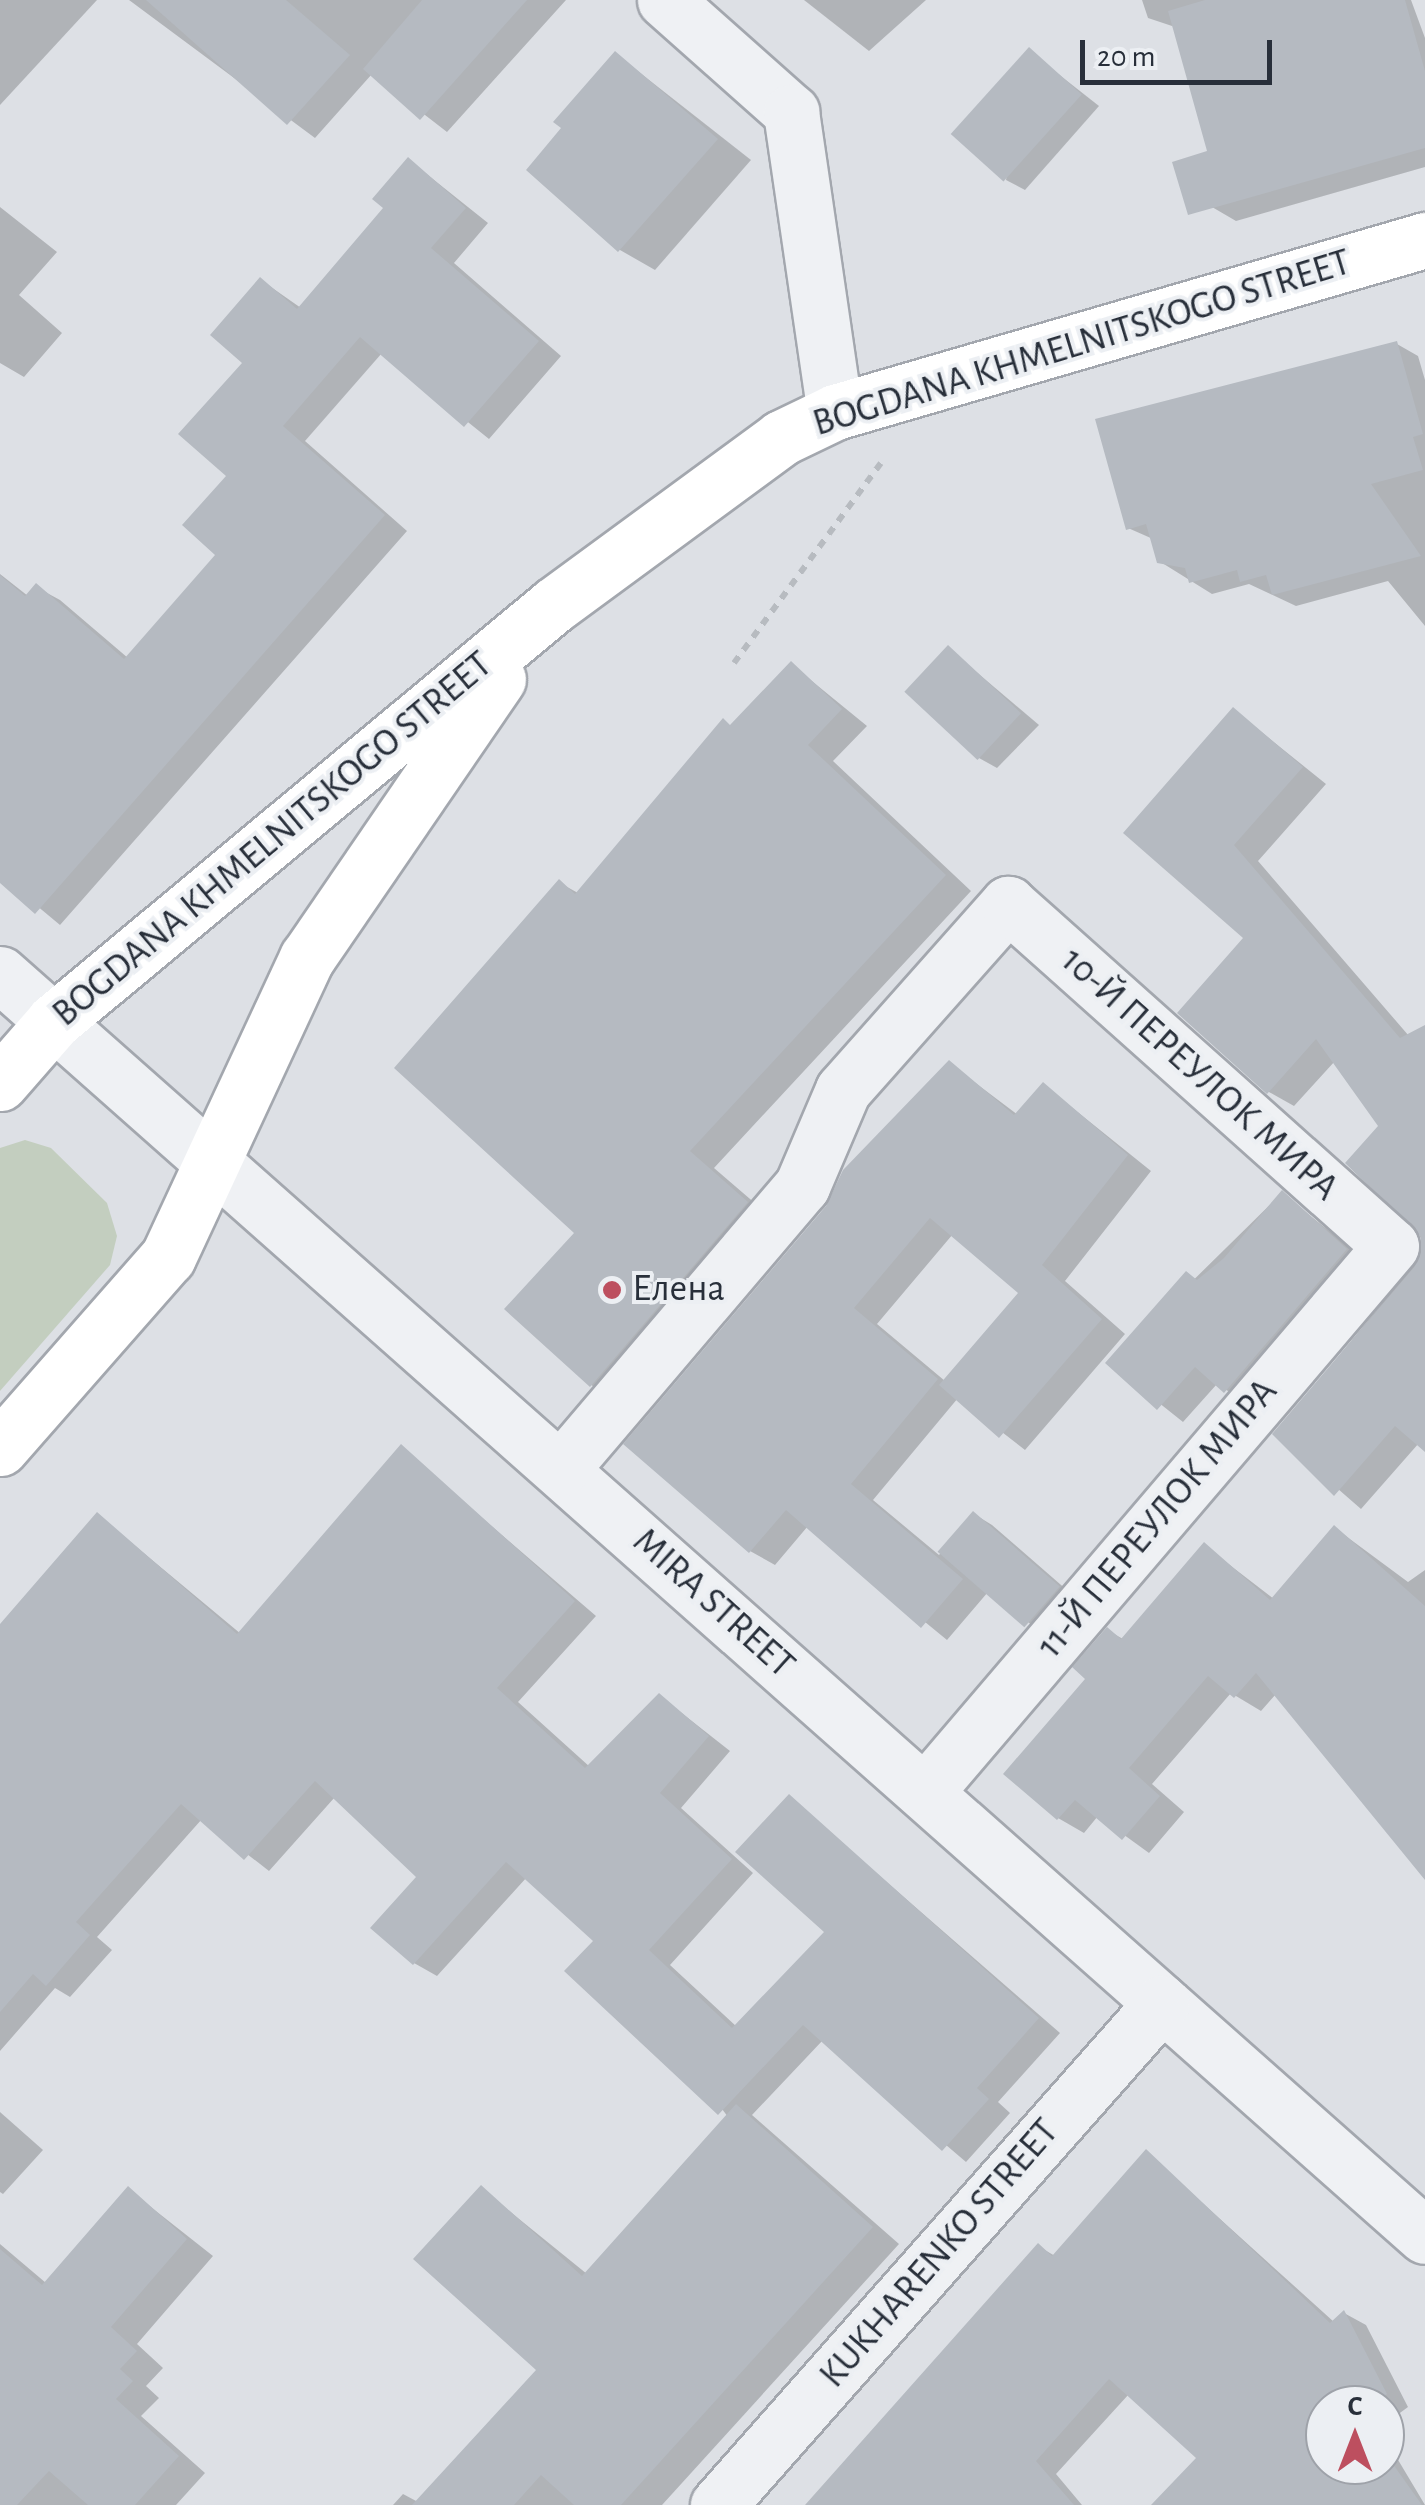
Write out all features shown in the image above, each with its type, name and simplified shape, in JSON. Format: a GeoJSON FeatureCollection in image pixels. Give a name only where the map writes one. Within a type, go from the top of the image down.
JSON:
{"type":"FeatureCollection","features":[{"type":"Feature","properties":{"kind":"main road","name":"BOGDANA KHMELNITSKOGO STREET"},"geometry":{"type":"LineString","coordinates":[[0,1083],[54,1022],[554,605],[718,478],[835,412],[1425,240]]}},
{"type":"Feature","properties":{"kind":"main road","name":"BOGDANA KHMELNITSKOGO STREET"},"geometry":{"type":"LineString","coordinates":[[0,1448],[168,1257],[211,1157],[308,958],[369,858],[554,605]]}},
{"type":"Feature","properties":{"kind":"street"},"geometry":{"type":"LineString","coordinates":[[665,0],[791,112],[835,412]]}},
{"type":"Feature","properties":{"kind":"street","name":"10-Й ПЕРЕУЛОК МИРА"},"geometry":{"type":"LineString","coordinates":[[561,1469],[802,1186],[843,1090],[1008,904],[1391,1246]]}},
{"type":"Feature","properties":{"kind":"street","name":"MIRA STREET"},"geometry":{"type":"LineString","coordinates":[[0,974],[1425,2236]]}},
{"type":"Feature","properties":{"kind":"street","name":"11-Й ПЕРЕУЛОК МИРА"},"geometry":{"type":"LineString","coordinates":[[925,1792],[1391,1246]]}},
{"type":"Feature","properties":{"kind":"street","name":"KUKHARENKO STREET"},"geometry":{"type":"LineString","coordinates":[[718,2505],[1162,2003]]}},
{"type":"Feature","properties":{"kind":"path"},"geometry":{"type":"LineString","coordinates":[[734,663],[884,460]]}},
{"type":"Feature","properties":{"kind":"green space"},"geometry":{"type":"Polygon","coordinates":[[[25,1140],[51,1148],[107,1203],[117,1236],[110,1265],[0,1391],[0,1148],[25,1140]]]}},
{"type":"Feature","properties":{"kind":"building"},"geometry":{"type":"Polygon","coordinates":[[[146,0],[286,0],[350,55],[287,125],[146,0]]]}},
{"type":"Feature","properties":{"kind":"building"},"geometry":{"type":"Polygon","coordinates":[[[422,0],[527,0],[420,120],[363,69],[422,0]]]}},
{"type":"Feature","properties":{"kind":"building"},"geometry":{"type":"Polygon","coordinates":[[[1205,0],[1405,0],[1425,71],[1425,148],[1188,215],[1172,162],[1207,151],[1168,11],[1205,0]]]}},
{"type":"Feature","properties":{"kind":"building"},"geometry":{"type":"Polygon","coordinates":[[[1029,47],[1082,95],[1003,181],[951,134],[1029,47]]]}},
{"type":"Feature","properties":{"kind":"building"},"geometry":{"type":"Polygon","coordinates":[[[615,51],[718,139],[618,252],[526,170],[561,128],[553,122],[615,51]]]}},
{"type":"Feature","properties":{"kind":"building"},"geometry":{"type":"Polygon","coordinates":[[[408,157],[466,208],[431,248],[539,341],[464,427],[360,337],[283,426],[385,515],[35,914],[0,883],[0,575],[25,596],[36,583],[124,659],[215,555],[182,525],[226,476],[178,434],[242,363],[210,335],[260,277],[297,309],[383,208],[372,199],[408,157]]]}},
{"type":"Feature","properties":{"kind":"building"},"geometry":{"type":"Polygon","coordinates":[[[1397,341],[1423,434],[1413,437],[1423,470],[1371,484],[1421,556],[1272,595],[1266,575],[1240,582],[1237,570],[1189,583],[1185,568],[1157,563],[1146,524],[1126,530],[1095,419],[1397,341]]]}},
{"type":"Feature","properties":{"kind":"building"},"geometry":{"type":"Polygon","coordinates":[[[948,645],[1021,713],[977,760],[904,692],[948,645]]]}},
{"type":"Feature","properties":{"kind":"building"},"geometry":{"type":"Polygon","coordinates":[[[791,661],[842,709],[808,745],[946,875],[690,1151],[748,1202],[590,1387],[504,1309],[574,1233],[394,1068],[559,879],[575,894],[723,718],[730,725],[791,661]]]}},
{"type":"Feature","properties":{"kind":"building"},"geometry":{"type":"Polygon","coordinates":[[[1233,707],[1303,767],[1234,845],[1400,1038],[1425,1025],[1425,1452],[1395,1426],[1334,1496],[1272,1434],[1415,1266],[1421,1237],[1345,1163],[1378,1126],[1316,1039],[1267,1094],[1177,1013],[1243,938],[1123,833],[1233,707]]]}},
{"type":"Feature","properties":{"kind":"building"},"geometry":{"type":"Polygon","coordinates":[[[949,1060],[1014,1115],[1043,1082],[1128,1155],[1042,1265],[1102,1319],[999,1438],[939,1385],[1018,1293],[930,1218],[854,1308],[938,1379],[851,1484],[963,1579],[921,1628],[786,1510],[749,1553],[623,1444],[826,1206],[843,1170],[949,1060]]]}},
{"type":"Feature","properties":{"kind":"building"},"geometry":{"type":"Polygon","coordinates":[[[1282,1190],[1347,1249],[1224,1393],[1195,1367],[1157,1410],[1105,1363],[1186,1271],[1197,1280],[1224,1258],[1282,1190]]]}},
{"type":"Feature","properties":{"kind":"building"},"geometry":{"type":"Polygon","coordinates":[[[401,1444],[575,1601],[497,1688],[585,1768],[659,1693],[709,1736],[660,1793],[732,1859],[649,1950],[732,2028],[824,1932],[735,1852],[789,1794],[1039,2018],[977,2088],[989,2099],[942,2151],[803,2025],[718,2115],[564,1971],[593,1941],[506,1862],[413,1965],[370,1928],[416,1877],[315,1781],[244,1860],[181,1804],[76,1922],[90,1935],[46,1986],[33,1974],[0,2012],[0,1624],[97,1512],[237,1634],[401,1444]]]}},
{"type":"Feature","properties":{"kind":"building"},"geometry":{"type":"Polygon","coordinates":[[[973,1511],[1060,1586],[1024,1627],[938,1552],[973,1511]]]}},
{"type":"Feature","properties":{"kind":"building"},"geometry":{"type":"Polygon","coordinates":[[[1334,1525],[1425,1606],[1425,1880],[1256,1673],[1234,1698],[1208,1676],[1129,1768],[1160,1796],[1122,1840],[1075,1800],[1057,1820],[1003,1774],[1085,1679],[1072,1667],[1107,1627],[1121,1639],[1204,1542],[1270,1600],[1334,1525]]]}},
{"type":"Feature","properties":{"kind":"building"},"geometry":{"type":"Polygon","coordinates":[[[736,2104],[873,2227],[621,2505],[574,2505],[541,2475],[514,2505],[412,2505],[536,2370],[413,2259],[481,2185],[582,2276],[736,2104]]]}},
{"type":"Feature","properties":{"kind":"building"},"geometry":{"type":"Polygon","coordinates":[[[1146,2149],[1330,2323],[1344,2310],[1382,2385],[1305,2385],[1305,2485],[1405,2485],[1405,2481],[1422,2505],[1151,2505],[1196,2458],[1109,2379],[1036,2461],[1074,2505],[805,2505],[1038,2243],[1052,2256],[1146,2149]]]}},
{"type":"Feature","properties":{"kind":"building"},"geometry":{"type":"Polygon","coordinates":[[[128,2186],[187,2239],[111,2327],[137,2351],[120,2369],[133,2381],[116,2399],[179,2456],[135,2505],[88,2505],[49,2471],[17,2505],[0,2505],[0,2249],[42,2285],[128,2186]]]}},
{"type":"Feature","properties":{"kind":"place","name":"Елена"},"geometry":{"type":"Point","coordinates":[612,1290]}}]}
